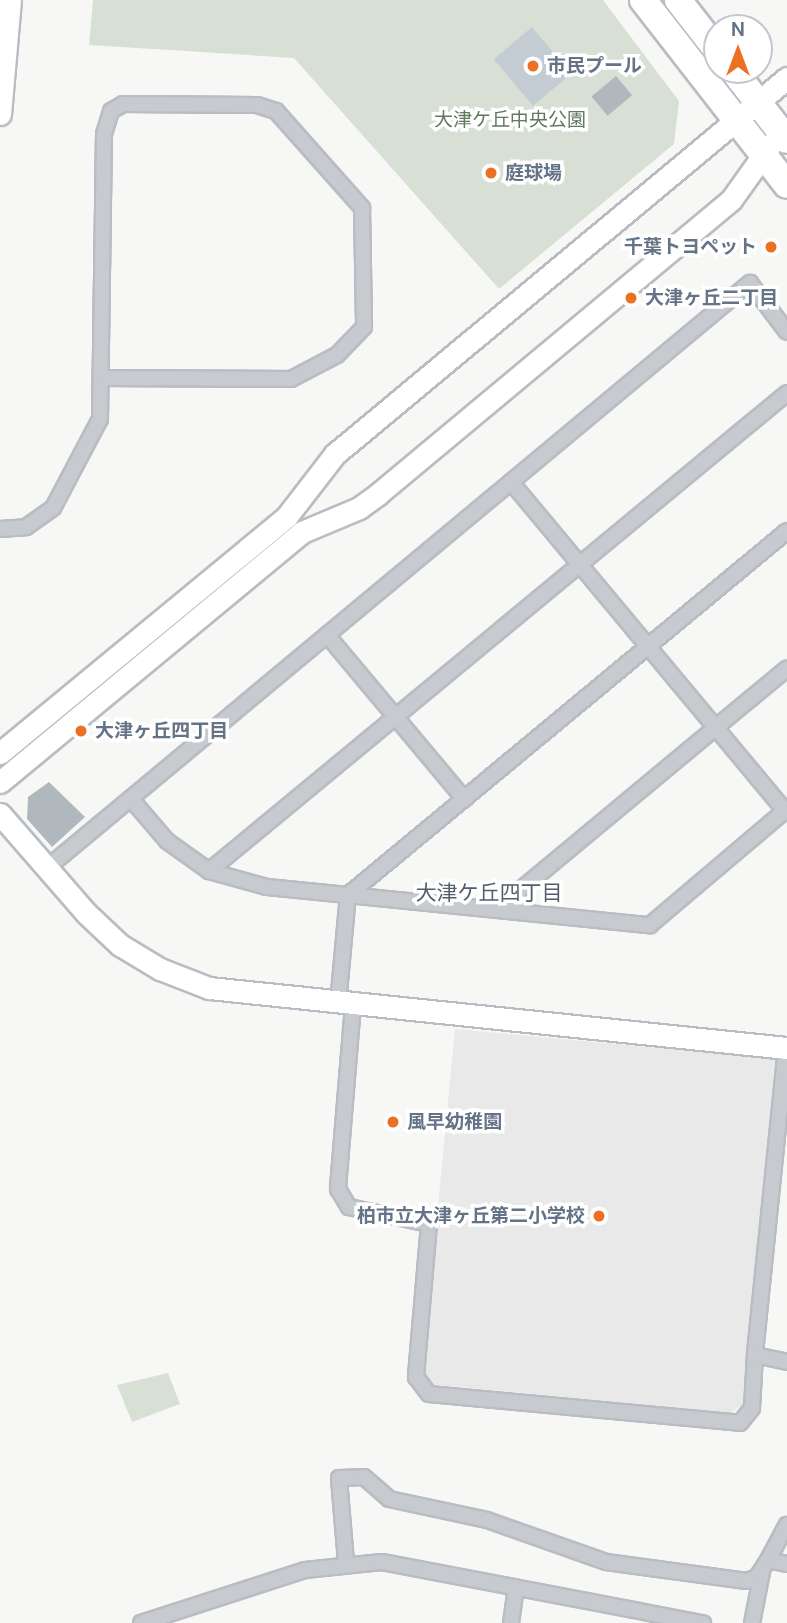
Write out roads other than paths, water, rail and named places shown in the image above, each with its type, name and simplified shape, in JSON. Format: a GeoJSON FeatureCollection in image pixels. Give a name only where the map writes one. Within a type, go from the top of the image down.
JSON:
{"type":"FeatureCollection","features":[{"type":"Feature","properties":{"kind":"highway"},"geometry":{"type":"LineString","coordinates":[[643,0],[787,185]]}},
{"type":"Feature","properties":{"kind":"highway"},"geometry":{"type":"LineString","coordinates":[[678,0],[703,32]]}},
{"type":"Feature","properties":{"kind":"highway"},"geometry":{"type":"LineString","coordinates":[[744,84],[785,132]]}},
{"type":"Feature","properties":{"kind":"street"},"geometry":{"type":"LineString","coordinates":[[0,114],[10,0]]}},
{"type":"Feature","properties":{"kind":"street"},"geometry":{"type":"LineString","coordinates":[[0,752],[287,516],[335,454],[787,78]]}},
{"type":"Feature","properties":{"kind":"street"},"geometry":{"type":"LineString","coordinates":[[0,530],[33,524],[53,508],[100,419],[103,378],[104,134],[111,111],[123,104],[257,105],[276,111],[362,208],[364,327],[337,355],[291,379],[103,378]]}},
{"type":"Feature","properties":{"kind":"street"},"geometry":{"type":"LineString","coordinates":[[0,782],[302,532],[359,508],[378,494],[731,200],[763,155],[785,132]]}},
{"type":"Feature","properties":{"kind":"street"},"geometry":{"type":"LineString","coordinates":[[47,868],[750,283],[787,332]]}},
{"type":"Feature","properties":{"kind":"street"},"geometry":{"type":"LineString","coordinates":[[209,871],[787,393]]}},
{"type":"Feature","properties":{"kind":"street"},"geometry":{"type":"LineString","coordinates":[[131,799],[167,841],[209,871],[267,887],[650,926],[786,811],[511,482]]}},
{"type":"Feature","properties":{"kind":"street"},"geometry":{"type":"LineString","coordinates":[[0,814],[103,930],[160,969],[219,990],[345,1005],[786,1048],[781,1158],[755,1356],[752,1408],[740,1423],[429,1394],[416,1377],[429,1224],[349,1207],[338,1189],[345,1005],[348,895],[787,531]]}},
{"type":"Feature","properties":{"kind":"street"},"geometry":{"type":"LineString","coordinates":[[327,635],[464,799]]}},
{"type":"Feature","properties":{"kind":"street"},"geometry":{"type":"LineString","coordinates":[[496,910],[787,668]]}},
{"type":"Feature","properties":{"kind":"street"},"geometry":{"type":"LineString","coordinates":[[755,1356],[787,1362]]}},
{"type":"Feature","properties":{"kind":"street"},"geometry":{"type":"LineString","coordinates":[[345,1562],[339,1478],[364,1477],[389,1499],[487,1520],[606,1562],[747,1581],[765,1566],[787,1564]]}},
{"type":"Feature","properties":{"kind":"street"},"geometry":{"type":"LineString","coordinates":[[752,1623],[765,1566],[787,1525]]}},
{"type":"Feature","properties":{"kind":"street"},"geometry":{"type":"LineString","coordinates":[[141,1623],[305,1570],[345,1562],[418,1566],[583,1604],[703,1623]]}},
{"type":"Feature","properties":{"kind":"street"},"geometry":{"type":"LineString","coordinates":[[510,1623],[516,1587]]}},
{"type":"Feature","properties":{"kind":"place","name":"市民プール"},"geometry":{"type":"Point","coordinates":[533,66]}},
{"type":"Feature","properties":{"kind":"place","name":"庭球場"},"geometry":{"type":"Point","coordinates":[491,173]}},
{"type":"Feature","properties":{"kind":"place","name":"千葉トヨペット"},"geometry":{"type":"Point","coordinates":[771,247]}},
{"type":"Feature","properties":{"kind":"place","name":"大津ヶ丘二丁目"},"geometry":{"type":"Point","coordinates":[631,298]}},
{"type":"Feature","properties":{"kind":"place","name":"大津ヶ丘四丁目"},"geometry":{"type":"Point","coordinates":[81,731]}},
{"type":"Feature","properties":{"kind":"place","name":"風早幼稚園"},"geometry":{"type":"Point","coordinates":[393,1122]}},
{"type":"Feature","properties":{"kind":"place","name":"柏市立大津ヶ丘第二小学校"},"geometry":{"type":"Point","coordinates":[599,1216]}},
{"type":"Feature","properties":{"kind":"district","name":"大津ケ丘四丁目"},"geometry":{"type":"Point","coordinates":[489,893]}},
{"type":"Feature","properties":{"kind":"park label","name":"大津ケ丘中央公園"},"geometry":{"type":"Point","coordinates":[510,120]}}]}
